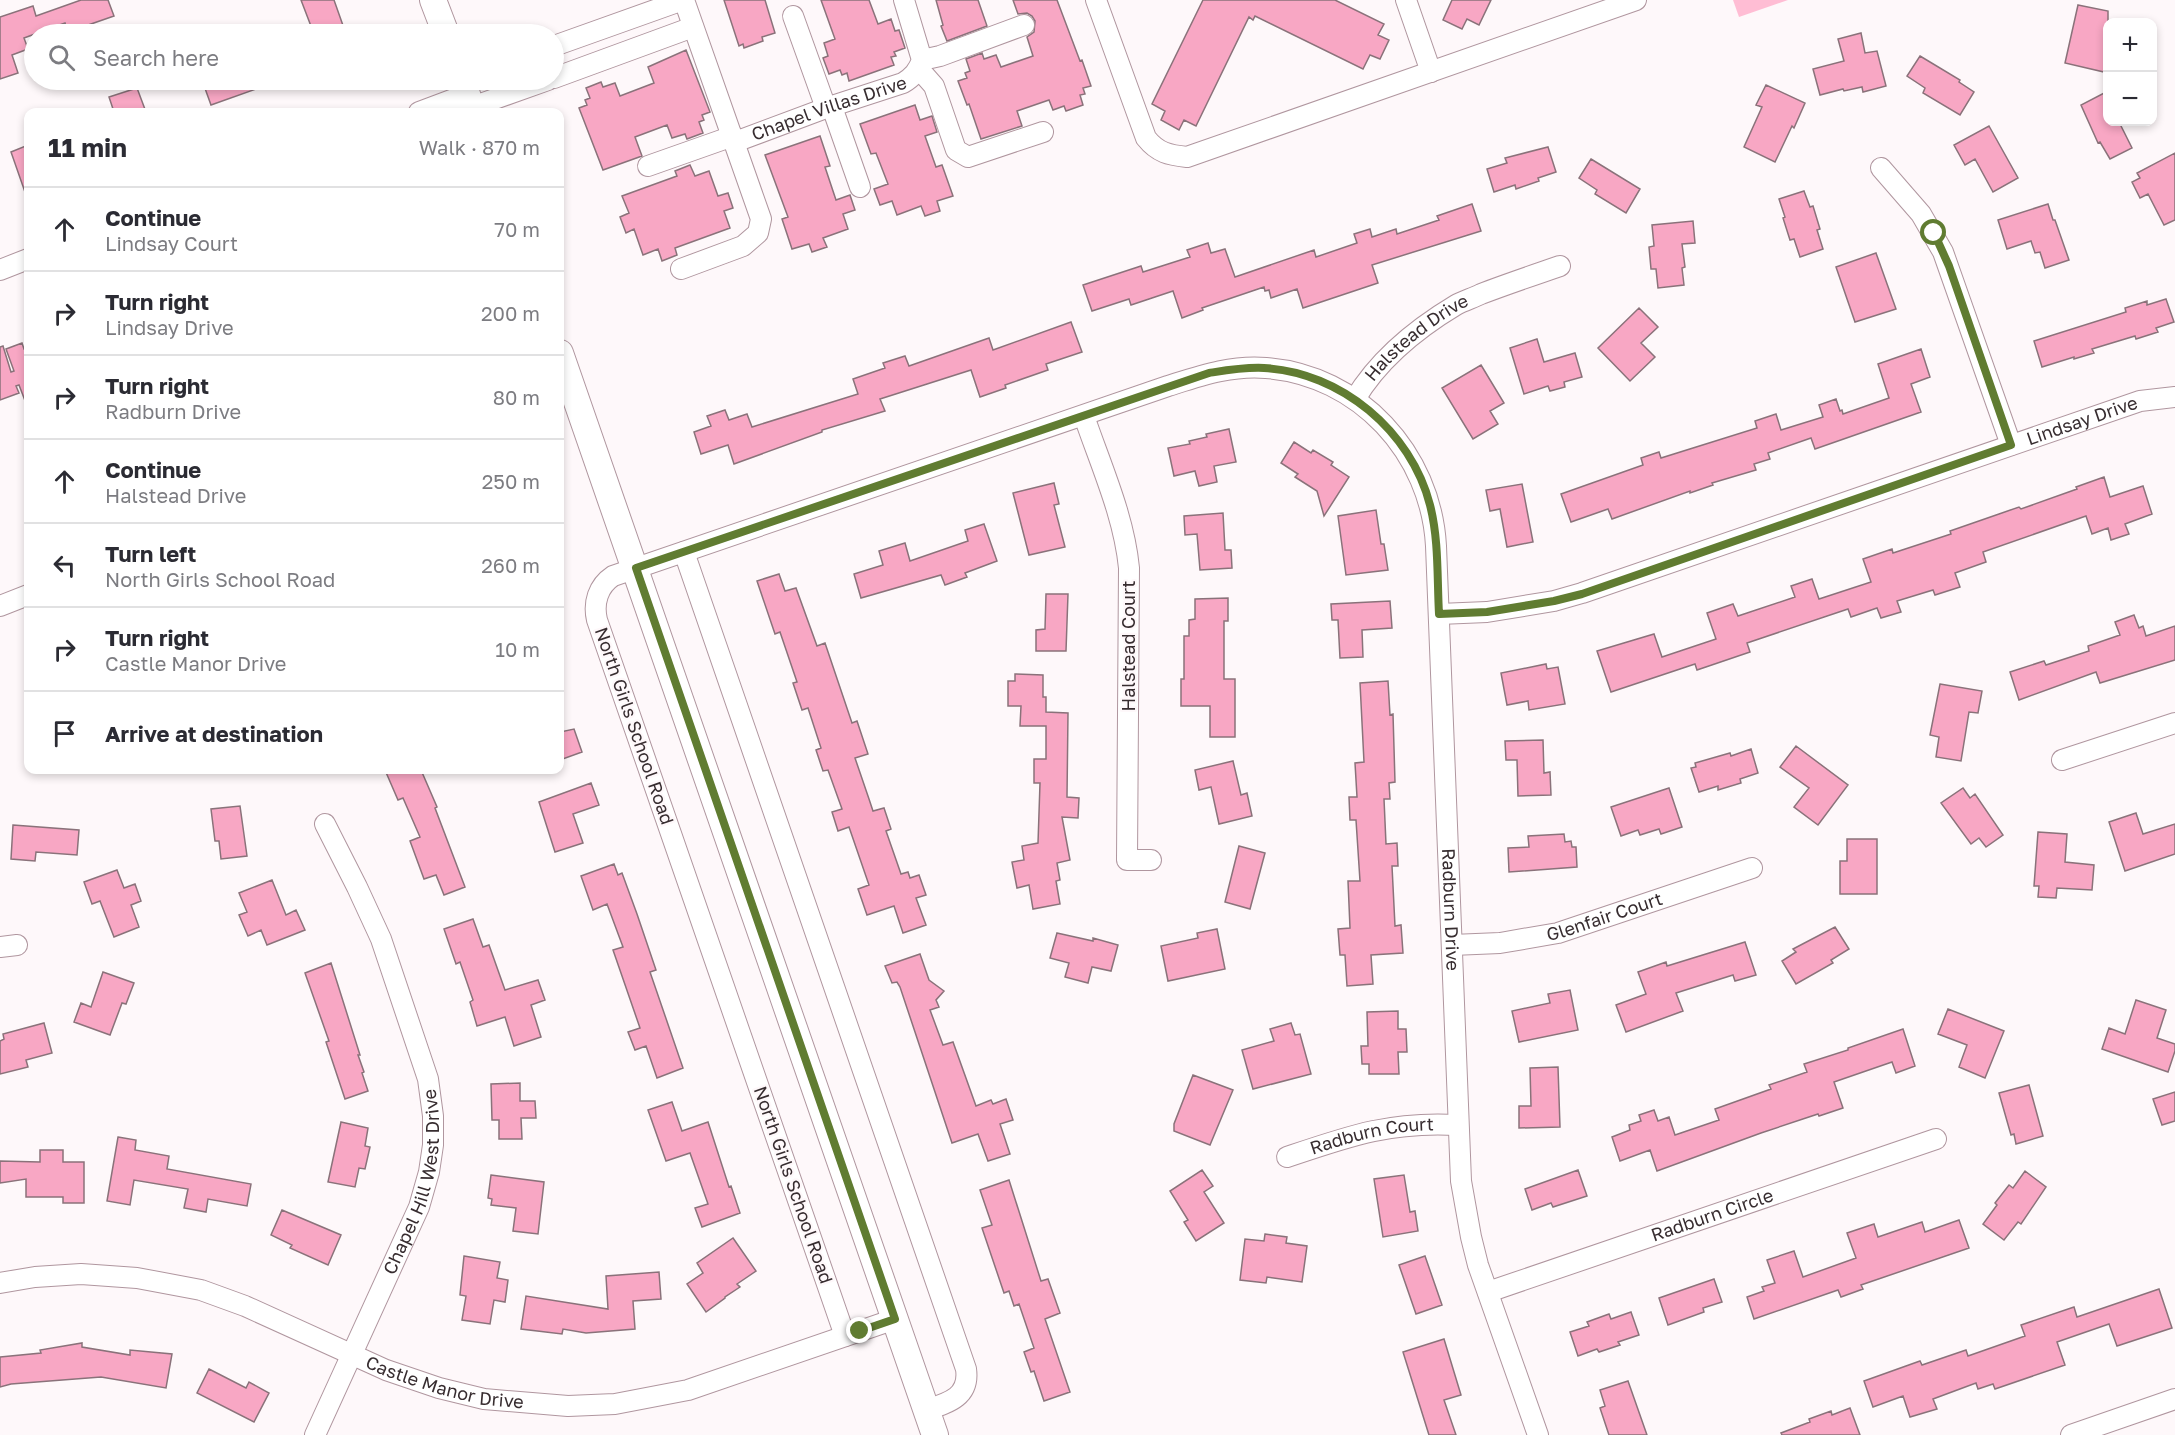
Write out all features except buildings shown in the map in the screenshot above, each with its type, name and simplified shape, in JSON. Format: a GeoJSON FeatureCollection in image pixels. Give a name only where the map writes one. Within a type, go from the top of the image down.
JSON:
{"type":"FeatureCollection","features":[{"type":"Feature","properties":{"kind":"main road"},"geometry":{"type":"LineString","coordinates":[[433,0],[442,24]]}},
{"type":"Feature","properties":{"kind":"main road"},"geometry":{"type":"LineString","coordinates":[[566,391],[636,568],[935,1435]]}},
{"type":"Feature","properties":{"kind":"street","name":"Chapel Villas Drive"},"geometry":{"type":"LineString","coordinates":[[681,269],[743,246],[758,233],[761,219],[683,0]]}},
{"type":"Feature","properties":{"kind":"street"},"geometry":{"type":"LineString","coordinates":[[564,42],[683,0]]}},
{"type":"Feature","properties":{"kind":"street"},"geometry":{"type":"LineString","coordinates":[[903,0],[920,64],[934,86],[956,150],[968,157],[1043,132]]}},
{"type":"Feature","properties":{"kind":"street"},"geometry":{"type":"LineString","coordinates":[[1096,0],[1143,133],[1152,146],[1168,155],[1187,157],[1636,0]]}},
{"type":"Feature","properties":{"kind":"street"},"geometry":{"type":"LineString","coordinates":[[1406,0],[1431,72]]}},
{"type":"Feature","properties":{"kind":"street"},"geometry":{"type":"LineString","coordinates":[[793,16],[860,187]]}},
{"type":"Feature","properties":{"kind":"street","name":"Chapel Villas Drive"},"geometry":{"type":"LineString","coordinates":[[648,166],[903,83],[912,78],[920,64],[1024,25]]}},
{"type":"Feature","properties":{"kind":"street"},"geometry":{"type":"LineString","coordinates":[[564,74],[693,27]]}},
{"type":"Feature","properties":{"kind":"street"},"geometry":{"type":"LineString","coordinates":[[434,108],[506,90]]}},
{"type":"Feature","properties":{"kind":"street"},"geometry":{"type":"LineString","coordinates":[[1881,168],[1921,214],[1943,252],[2011,445]]}},
{"type":"Feature","properties":{"kind":"street"},"geometry":{"type":"LineString","coordinates":[[0,270],[24,261]]}},
{"type":"Feature","properties":{"kind":"street","name":"Halstead Drive"},"geometry":{"type":"LineString","coordinates":[[636,568],[1209,373],[1237,368],[1266,368],[1304,375],[1330,385],[1355,399],[1371,376],[1403,342],[1432,319],[1457,304],[1560,266]]}},
{"type":"Feature","properties":{"kind":"street","name":"Lindsay Drive"},"geometry":{"type":"LineString","coordinates":[[1439,614],[1487,612],[1582,594],[2140,401],[2175,398]]}},
{"type":"Feature","properties":{"kind":"street","name":"Radburn Drive"},"geometry":{"type":"LineString","coordinates":[[1355,399],[1391,431],[1408,454],[1422,480],[1435,527],[1458,1125],[1464,1199],[1471,1237],[1488,1293],[1538,1435]]}},
{"type":"Feature","properties":{"kind":"street","name":"Halstead Court"},"geometry":{"type":"LineString","coordinates":[[1084,416],[1119,516],[1128,559],[1130,586],[1127,860],[1151,860]]}},
{"type":"Feature","properties":{"kind":"street"},"geometry":{"type":"LineString","coordinates":[[684,552],[966,1369],[966,1386],[962,1394],[952,1402],[926,1410]]}},
{"type":"Feature","properties":{"kind":"street","name":"North Girls School Road"},"geometry":{"type":"LineString","coordinates":[[636,568],[613,576],[598,592],[595,603],[597,620],[845,1336]]}},
{"type":"Feature","properties":{"kind":"street"},"geometry":{"type":"LineString","coordinates":[[0,606],[24,597]]}},
{"type":"Feature","properties":{"kind":"street"},"geometry":{"type":"LineString","coordinates":[[2062,760],[2175,723]]}},
{"type":"Feature","properties":{"kind":"street","name":"Chapel Hill West Drive"},"geometry":{"type":"LineString","coordinates":[[315,1435],[419,1207],[430,1163],[433,1116],[426,1070],[391,966],[365,903],[325,824]]}},
{"type":"Feature","properties":{"kind":"street","name":"Glenfair Court"},"geometry":{"type":"LineString","coordinates":[[1452,945],[1500,943],[1558,933],[1752,868]]}},
{"type":"Feature","properties":{"kind":"street","name":"Radburn Court"},"geometry":{"type":"LineString","coordinates":[[1287,1157],[1373,1130],[1419,1124],[1458,1125]]}},
{"type":"Feature","properties":{"kind":"street","name":"Radburn Circle"},"geometry":{"type":"LineString","coordinates":[[1488,1293],[1936,1139]]}},
{"type":"Feature","properties":{"kind":"street","name":"Castle Manor Drive"},"geometry":{"type":"LineString","coordinates":[[0,1283],[35,1277],[81,1274],[137,1278],[201,1290],[227,1299],[412,1380],[484,1399],[577,1407],[615,1404],[688,1390],[895,1319]]}},
{"type":"Feature","properties":{"kind":"street"},"geometry":{"type":"LineString","coordinates":[[2071,1435],[2175,1399]]}},
{"type":"Feature","properties":{"kind":"shaded area"},"geometry":{"type":"Polygon","coordinates":[[[1733,0],[1788,0],[1739,17],[1733,0]]]}},
{"type":"Feature","properties":{"kind":"route"},"geometry":{"type":"LineString","coordinates":[[860,1331],[895,1319],[636,568],[1168,386],[1209,373],[1237,368],[1266,368],[1304,375],[1347,394],[1378,418],[1403,446],[1422,480],[1433,516],[1439,614],[1487,612],[1582,594],[2011,445],[1949,266],[1934,233]]}}]}
